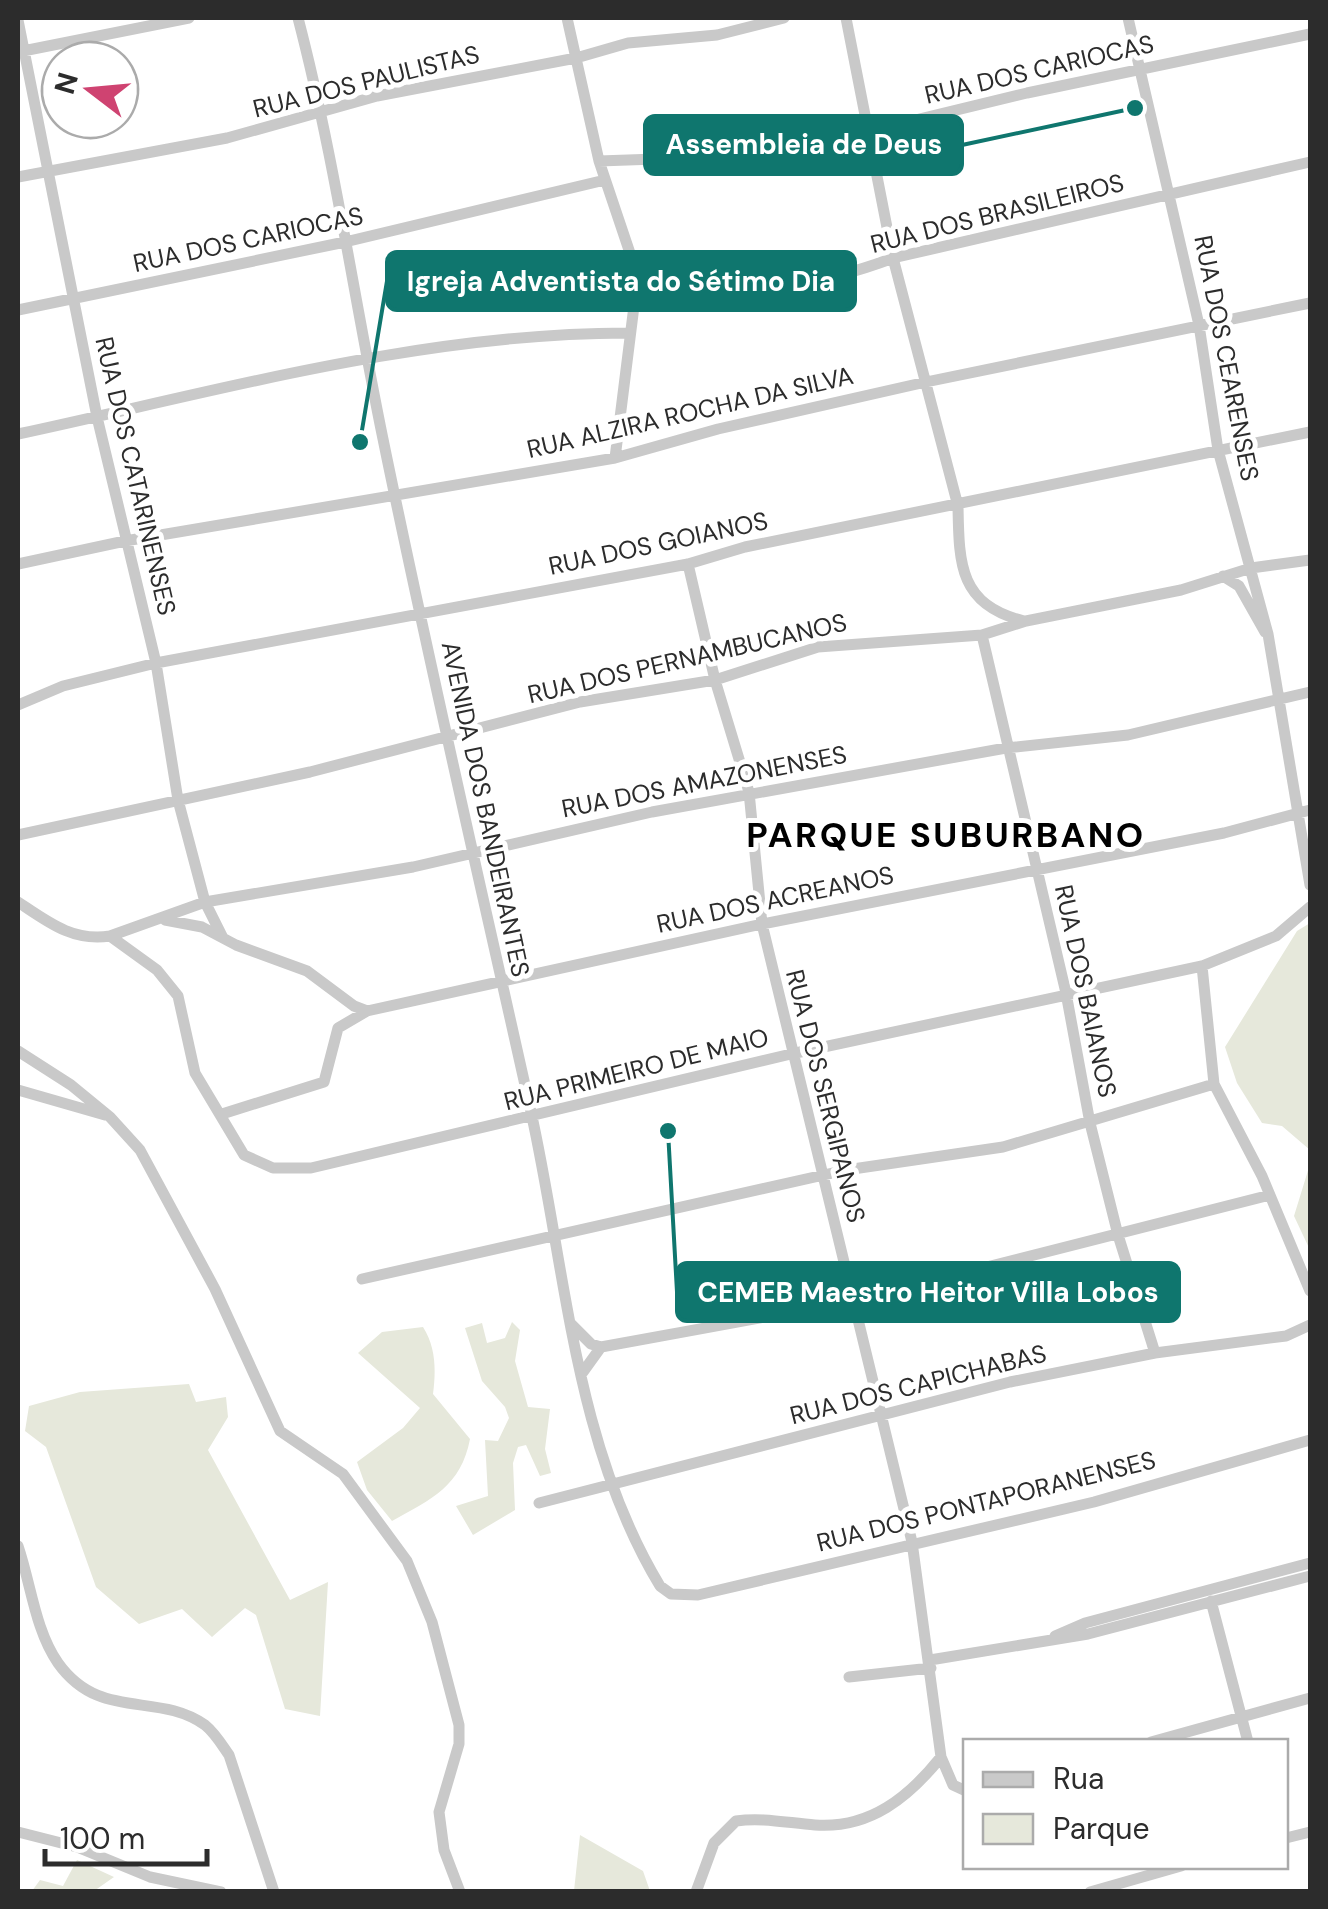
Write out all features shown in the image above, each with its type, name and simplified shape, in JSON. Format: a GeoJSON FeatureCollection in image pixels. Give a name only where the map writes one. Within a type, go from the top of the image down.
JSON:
{"type":"FeatureCollection","features":[{"type":"Feature","properties":{"kind":"street"},"geometry":{"type":"LineString","coordinates":[[21,52],[189,18]]}},
{"type":"Feature","properties":{"kind":"street","name":"AVENIDA DOS BANDEIRANTES"},"geometry":{"type":"LineString","coordinates":[[298,18],[322,111],[394,495],[532,1117],[570,1322],[610,1484],[652,1573],[671,1594]]}},
{"type":"Feature","properties":{"kind":"street"},"geometry":{"type":"LineString","coordinates":[[567,18],[604,180],[630,242],[634,306],[615,458]]}},
{"type":"Feature","properties":{"kind":"street","name":"RUA DOS PAULISTAS"},"geometry":{"type":"LineString","coordinates":[[18,176],[226,138],[414,88],[576,58],[628,43],[716,35],[784,18]]}},
{"type":"Feature","properties":{"kind":"street"},"geometry":{"type":"LineString","coordinates":[[846,18],[893,258],[958,506],[959,540],[969,586],[985,607],[1026,622]]}},
{"type":"Feature","properties":{"kind":"street","name":"RUA DOS CEARENSES"},"geometry":{"type":"LineString","coordinates":[[1128,18],[1199,325],[1218,450],[1268,634],[1278,699],[1304,812],[1310,885]]}},
{"type":"Feature","properties":{"kind":"street","name":"RUA DOS CATARINENSES"},"geometry":{"type":"LineString","coordinates":[[18,20],[21,52],[97,417],[156,663],[178,800],[205,902],[222,936]]}},
{"type":"Feature","properties":{"kind":"street","name":"RUA DOS CARIOCAS"},"geometry":{"type":"LineString","coordinates":[[599,162],[744,160],[1310,34]]}},
{"type":"Feature","properties":{"kind":"street","name":"RUA DOS BRASILEIROS"},"geometry":{"type":"LineString","coordinates":[[634,306],[774,292],[845,276],[893,258],[1310,162]]}},
{"type":"Feature","properties":{"kind":"street","name":"RUA DOS CARIOCAS"},"geometry":{"type":"LineString","coordinates":[[18,310],[344,242],[604,180]]}},
{"type":"Feature","properties":{"kind":"street","name":"RUA ALZIRA ROCHA DA SILVA"},"geometry":{"type":"LineString","coordinates":[[18,564],[125,541],[615,458],[926,382],[1310,302]]}},
{"type":"Feature","properties":{"kind":"street"},"geometry":{"type":"LineString","coordinates":[[18,434],[366,361],[505,337],[628,333]]}},
{"type":"Feature","properties":{"kind":"street","name":"RUA DOS GOIANOS"},"geometry":{"type":"LineString","coordinates":[[18,705],[64,686],[156,663],[688,564],[745,547],[1310,432]]}},
{"type":"Feature","properties":{"kind":"street","name":"RUA DOS PERNAMBUCANOS"},"geometry":{"type":"LineString","coordinates":[[18,836],[580,702],[715,680],[846,641],[982,635],[1026,622],[1182,590],[1251,568],[1310,560]]}},
{"type":"Feature","properties":{"kind":"street","name":"RUA DOS SERGIPANOS"},"geometry":{"type":"LineString","coordinates":[[688,564],[715,680],[749,792],[762,924],[912,1542],[941,1757]]}},
{"type":"Feature","properties":{"kind":"street"},"geometry":{"type":"LineString","coordinates":[[1223,576],[1239,586],[1268,634]]}},
{"type":"Feature","properties":{"kind":"street","name":"RUA DOS BAIANOS"},"geometry":{"type":"LineString","coordinates":[[982,635],[1066,993],[1090,1124],[1118,1235],[1155,1354]]}},
{"type":"Feature","properties":{"kind":"street","name":"RUA DOS AMAZONENSES"},"geometry":{"type":"LineString","coordinates":[[110,936],[205,902],[272,894],[471,854],[749,792],[1006,748],[1128,735],[1310,692]]}},
{"type":"Feature","properties":{"kind":"street","name":"RUA DOS ACREANOS"},"geometry":{"type":"LineString","coordinates":[[367,1011],[762,924],[1304,812]]}},
{"type":"Feature","properties":{"kind":"street"},"geometry":{"type":"LineString","coordinates":[[18,902],[70,934],[94,939],[110,936],[157,970],[178,996],[195,1074],[222,1114],[324,1082],[338,1028],[367,1011]]}},
{"type":"Feature","properties":{"kind":"street","name":"RUA PRIMEIRO DE MAIO"},"geometry":{"type":"LineString","coordinates":[[222,1114],[237,1145],[252,1162],[290,1170],[311,1168],[792,1054],[1202,966],[1276,936],[1310,908]]}},
{"type":"Feature","properties":{"kind":"street"},"geometry":{"type":"LineString","coordinates":[[158,919],[191,923],[307,971],[354,1006],[367,1011]]}},
{"type":"Feature","properties":{"kind":"street"},"geometry":{"type":"LineString","coordinates":[[1202,966],[1214,1084],[1270,1196],[1310,1291]]}},
{"type":"Feature","properties":{"kind":"street"},"geometry":{"type":"LineString","coordinates":[[18,1051],[49,1069],[110,1117],[140,1150],[215,1289],[280,1431],[352,1482],[396,1542],[417,1580],[459,1725],[459,1744],[439,1812],[444,1850],[460,1892]]}},
{"type":"Feature","properties":{"kind":"street"},"geometry":{"type":"LineString","coordinates":[[362,1278],[552,1239],[822,1176],[1004,1147],[1214,1084]]}},
{"type":"Feature","properties":{"kind":"street"},"geometry":{"type":"LineString","coordinates":[[18,1090],[110,1117]]}},
{"type":"Feature","properties":{"kind":"street"},"geometry":{"type":"LineString","coordinates":[[570,1322],[591,1344],[601,1346],[853,1301],[1270,1196]]}},
{"type":"Feature","properties":{"kind":"street","name":"RUA DOS CAPICHABAS"},"geometry":{"type":"LineString","coordinates":[[538,1502],[1010,1382],[1155,1354],[1286,1336],[1310,1324]]}},
{"type":"Feature","properties":{"kind":"street"},"geometry":{"type":"LineString","coordinates":[[583,1376],[587,1362],[601,1346]]}},
{"type":"Feature","properties":{"kind":"street","name":"RUA DOS PONTAPORANENSES"},"geometry":{"type":"LineString","coordinates":[[671,1594],[698,1595],[1094,1502],[1310,1440]]}},
{"type":"Feature","properties":{"kind":"street"},"geometry":{"type":"LineString","coordinates":[[18,1546],[48,1646],[74,1682],[111,1702],[184,1716],[206,1726],[218,1739],[229,1756],[274,1892]]}},
{"type":"Feature","properties":{"kind":"street"},"geometry":{"type":"LineString","coordinates":[[1040,1644],[1085,1623],[1310,1562]]}},
{"type":"Feature","properties":{"kind":"street"},"geometry":{"type":"LineString","coordinates":[[849,1678],[1040,1644],[1310,1576]]}},
{"type":"Feature","properties":{"kind":"street"},"geometry":{"type":"LineString","coordinates":[[1211,1601],[1247,1739]]}},
{"type":"Feature","properties":{"kind":"street"},"geometry":{"type":"LineString","coordinates":[[1162,1739],[1310,1698]]}},
{"type":"Feature","properties":{"kind":"street"},"geometry":{"type":"LineString","coordinates":[[696,1892],[714,1843],[736,1821],[822,1825],[853,1820],[900,1801],[941,1757],[953,1784],[963,1789]]}},
{"type":"Feature","properties":{"kind":"street"},"geometry":{"type":"LineString","coordinates":[[18,1832],[76,1846],[150,1877],[221,1892]]}},
{"type":"Feature","properties":{"kind":"street"},"geometry":{"type":"LineString","coordinates":[[1090,1892],[1170,1869]]}},
{"type":"Feature","properties":{"kind":"green space"},"geometry":{"type":"Polygon","coordinates":[[[1310,923],[1310,1150],[1282,1126],[1262,1123],[1237,1083],[1225,1047],[1297,931],[1310,923]]]}},
{"type":"Feature","properties":{"kind":"green space"},"geometry":{"type":"Polygon","coordinates":[[[1310,1164],[1310,1250],[1294,1216],[1310,1164]]]}},
{"type":"Feature","properties":{"kind":"green space"},"geometry":{"type":"Polygon","coordinates":[[[512,1322],[520,1330],[515,1361],[528,1407],[550,1409],[545,1449],[551,1473],[540,1476],[526,1445],[518,1447],[513,1463],[515,1510],[473,1535],[456,1506],[488,1496],[485,1440],[498,1441],[509,1418],[505,1407],[482,1381],[465,1328],[482,1323],[487,1343],[505,1338],[512,1322]]]}},
{"type":"Feature","properties":{"kind":"green space"},"geometry":{"type":"Polygon","coordinates":[[[423,1327],[434,1359],[433,1394],[470,1439],[452,1480],[432,1498],[392,1521],[367,1490],[357,1462],[403,1428],[420,1408],[358,1353],[382,1332],[423,1327]]]}},
{"type":"Feature","properties":{"kind":"green space"},"geometry":{"type":"Polygon","coordinates":[[[189,1384],[196,1402],[226,1397],[228,1417],[208,1450],[290,1600],[328,1582],[320,1716],[285,1709],[256,1615],[245,1608],[212,1637],[182,1609],[139,1624],[96,1587],[46,1447],[25,1431],[29,1406],[80,1392],[189,1384]]]}},
{"type":"Feature","properties":{"kind":"green space"},"geometry":{"type":"Polygon","coordinates":[[[580,1835],[643,1871],[650,1891],[574,1891],[580,1835]]]}},
{"type":"Feature","properties":{"kind":"green space"},"geometry":{"type":"Polygon","coordinates":[[[77,1860],[114,1877],[94,1891],[32,1891],[40,1880],[63,1886],[77,1860]]]}},
{"type":"Feature","properties":{"kind":"place","name":"Assembleia de Deus"},"geometry":{"type":"Point","coordinates":[1135,108]}},
{"type":"Feature","properties":{"kind":"place","name":"Igreja Adventista do Sétimo Dia"},"geometry":{"type":"Point","coordinates":[360,442]}},
{"type":"Feature","properties":{"kind":"place","name":"CEMEB Maestro Heitor Villa Lobos"},"geometry":{"type":"Point","coordinates":[668,1131]}},
{"type":"Feature","properties":{"kind":"district","name":"PARQUE SUBURBANO"},"geometry":{"type":"Point","coordinates":[946,835]}}]}
